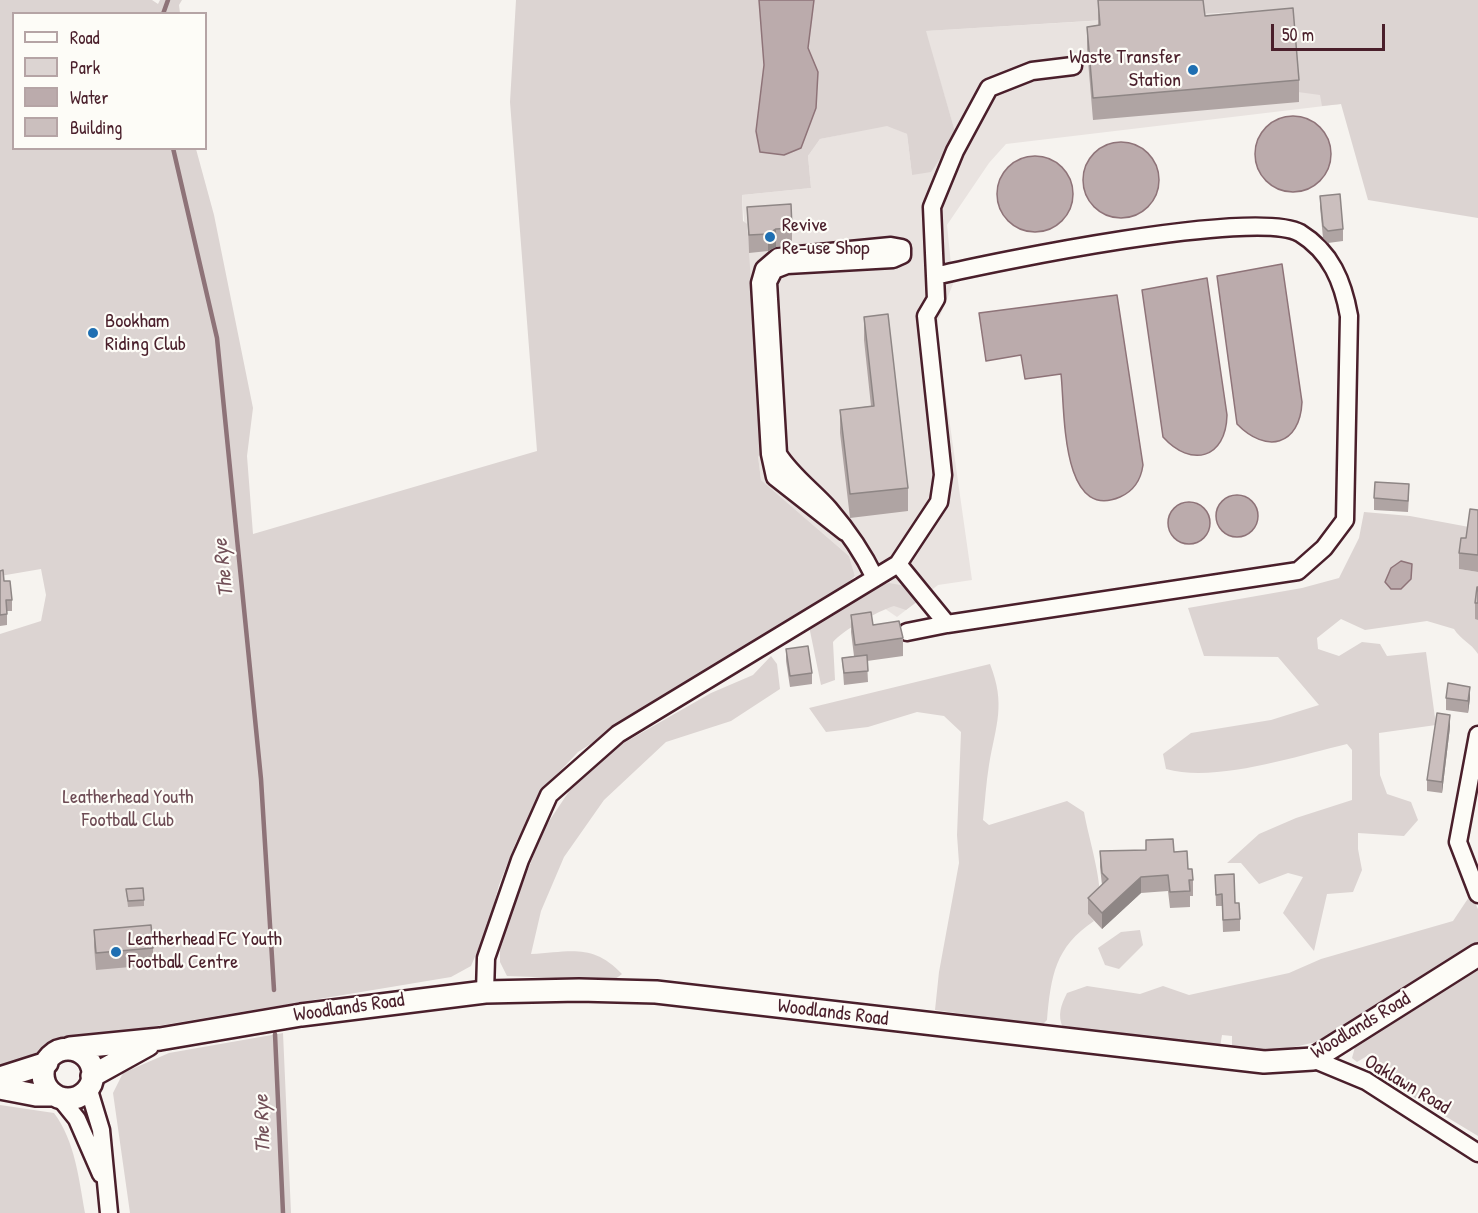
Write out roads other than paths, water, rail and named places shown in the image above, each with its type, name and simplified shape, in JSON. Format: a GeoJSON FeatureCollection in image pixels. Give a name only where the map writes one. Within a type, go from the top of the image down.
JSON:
{"type":"FeatureCollection","features":[{"type":"Feature","properties":{"kind":"main road","name":"Woodlands Road"},"geometry":{"type":"LineString","coordinates":[[70,1048],[160,1039],[301,1015],[485,993],[579,990],[656,992],[1264,1062],[1313,1059],[1478,955]]}},
{"type":"Feature","properties":{"kind":"main road","name":"Woodlands Road"},"geometry":{"type":"LineString","coordinates":[[90,1081],[106,1066],[160,1039]]}},
{"type":"Feature","properties":{"kind":"main road"},"geometry":{"type":"LineString","coordinates":[[0,1088],[36,1095],[57,1097],[76,1097],[90,1081],[85,1055],[70,1048],[55,1052],[46,1063],[44,1077],[49,1090],[57,1097]]}},
{"type":"Feature","properties":{"kind":"main road"},"geometry":{"type":"LineString","coordinates":[[0,1077],[46,1063]]}},
{"type":"Feature","properties":{"kind":"street"},"geometry":{"type":"LineString","coordinates":[[485,993],[486,958],[520,860],[549,795],[618,735],[898,564],[939,502],[943,475],[926,316],[936,299],[932,207],[955,151],[989,88],[1032,71],[1073,66]]}},
{"type":"Feature","properties":{"kind":"street"},"geometry":{"type":"LineString","coordinates":[[907,632],[1298,571],[1324,548],[1345,520],[1349,316],[1344,286],[1325,253],[1298,232],[1263,225],[1218,227],[1052,252],[935,276]]}},
{"type":"Feature","properties":{"kind":"street"},"geometry":{"type":"LineString","coordinates":[[780,468],[770,454],[760,283],[764,269],[778,257],[891,246],[902,248],[902,255],[893,259],[787,265],[774,270],[768,282],[780,468],[775,477],[845,532],[862,551],[875,578]]}},
{"type":"Feature","properties":{"kind":"street"},"geometry":{"type":"LineString","coordinates":[[898,564],[947,624]]}},
{"type":"Feature","properties":{"kind":"street"},"geometry":{"type":"LineString","coordinates":[[1478,735],[1458,842],[1478,894]]}},
{"type":"Feature","properties":{"kind":"street","name":"Oaklawn Road"},"geometry":{"type":"LineString","coordinates":[[1313,1059],[1366,1081],[1478,1152]]}},
{"type":"Feature","properties":{"kind":"street"},"geometry":{"type":"LineString","coordinates":[[90,1081],[101,1130],[109,1213]]}},
{"type":"Feature","properties":{"kind":"street"},"geometry":{"type":"LineString","coordinates":[[57,1097],[77,1119],[105,1183]]}},
{"type":"Feature","properties":{"kind":"water"},"geometry":{"type":"Polygon","coordinates":[[[759,0],[814,0],[808,48],[818,72],[816,108],[801,148],[784,155],[760,152],[756,131],[764,65],[759,0]]]}},
{"type":"Feature","properties":{"kind":"water"},"geometry":{"type":"Polygon","coordinates":[[[1293,116],[1308,119],[1320,127],[1328,139],[1331,154],[1328,169],[1320,181],[1308,189],[1293,192],[1278,189],[1266,181],[1258,169],[1255,154],[1258,139],[1266,127],[1278,119],[1293,116]]]}},
{"type":"Feature","properties":{"kind":"water"},"geometry":{"type":"Polygon","coordinates":[[[1114,142],[1128,142],[1142,148],[1153,159],[1159,173],[1156,195],[1148,207],[1128,218],[1114,218],[1100,212],[1089,201],[1083,187],[1083,173],[1089,159],[1100,148],[1114,142]]]}},
{"type":"Feature","properties":{"kind":"water"},"geometry":{"type":"Polygon","coordinates":[[[1035,156],[1049,159],[1062,167],[1070,180],[1073,194],[1070,208],[1062,221],[1049,229],[1035,232],[1021,229],[1008,221],[1000,208],[997,194],[1000,180],[1008,167],[1021,159],[1035,156]]]}},
{"type":"Feature","properties":{"kind":"water"},"geometry":{"type":"Polygon","coordinates":[[[1282,264],[1302,402],[1300,417],[1295,428],[1280,441],[1270,442],[1248,433],[1237,424],[1217,276],[1282,264]]]}},
{"type":"Feature","properties":{"kind":"water"},"geometry":{"type":"Polygon","coordinates":[[[1207,278],[1227,415],[1221,441],[1205,454],[1195,455],[1174,447],[1163,437],[1142,290],[1207,278]]]}},
{"type":"Feature","properties":{"kind":"water"},"geometry":{"type":"Polygon","coordinates":[[[1117,295],[1143,465],[1139,480],[1133,488],[1120,497],[1100,501],[1086,493],[1076,478],[1069,458],[1061,374],[1025,379],[1021,355],[986,361],[979,313],[1117,295]]]}},
{"type":"Feature","properties":{"kind":"water"},"geometry":{"type":"Polygon","coordinates":[[[1237,495],[1245,496],[1252,501],[1257,508],[1257,524],[1252,531],[1245,536],[1237,537],[1229,536],[1222,531],[1217,524],[1216,516],[1217,508],[1222,501],[1229,496],[1237,495]]]}},
{"type":"Feature","properties":{"kind":"water"},"geometry":{"type":"Polygon","coordinates":[[[1189,502],[1197,503],[1204,508],[1209,515],[1209,531],[1204,538],[1197,543],[1189,544],[1181,543],[1174,538],[1169,531],[1168,523],[1169,515],[1174,508],[1181,503],[1189,502]]]}},
{"type":"Feature","properties":{"kind":"water"},"geometry":{"type":"Polygon","coordinates":[[[1401,561],[1412,564],[1411,579],[1401,589],[1391,589],[1385,582],[1391,568],[1401,561]]]}},
{"type":"Feature","properties":{"kind":"waterway","name":"The Rye"},"geometry":{"type":"LineString","coordinates":[[164,12],[168,0]]}},
{"type":"Feature","properties":{"kind":"waterway","name":"The Rye"},"geometry":{"type":"LineString","coordinates":[[173,150],[217,338],[261,779],[274,990]]}},
{"type":"Feature","properties":{"kind":"waterway","name":"The Rye"},"geometry":{"type":"LineString","coordinates":[[275,1034],[283,1213]]}},
{"type":"Feature","properties":{"kind":"place","name":"Waste Transfer Station"},"geometry":{"type":"Point","coordinates":[1193,70]}},
{"type":"Feature","properties":{"kind":"place","name":"Revive Re-use Shop"},"geometry":{"type":"Point","coordinates":[770,237]}},
{"type":"Feature","properties":{"kind":"place","name":"Bookham Riding Club"},"geometry":{"type":"Point","coordinates":[93,333]}},
{"type":"Feature","properties":{"kind":"place","name":"Leatherhead FC Youth Football Centre"},"geometry":{"type":"Point","coordinates":[116,952]}},
{"type":"Feature","properties":{"kind":"park label","name":"Leatherhead Youth Football Club"},"geometry":{"type":"Point","coordinates":[128,810]}}]}
